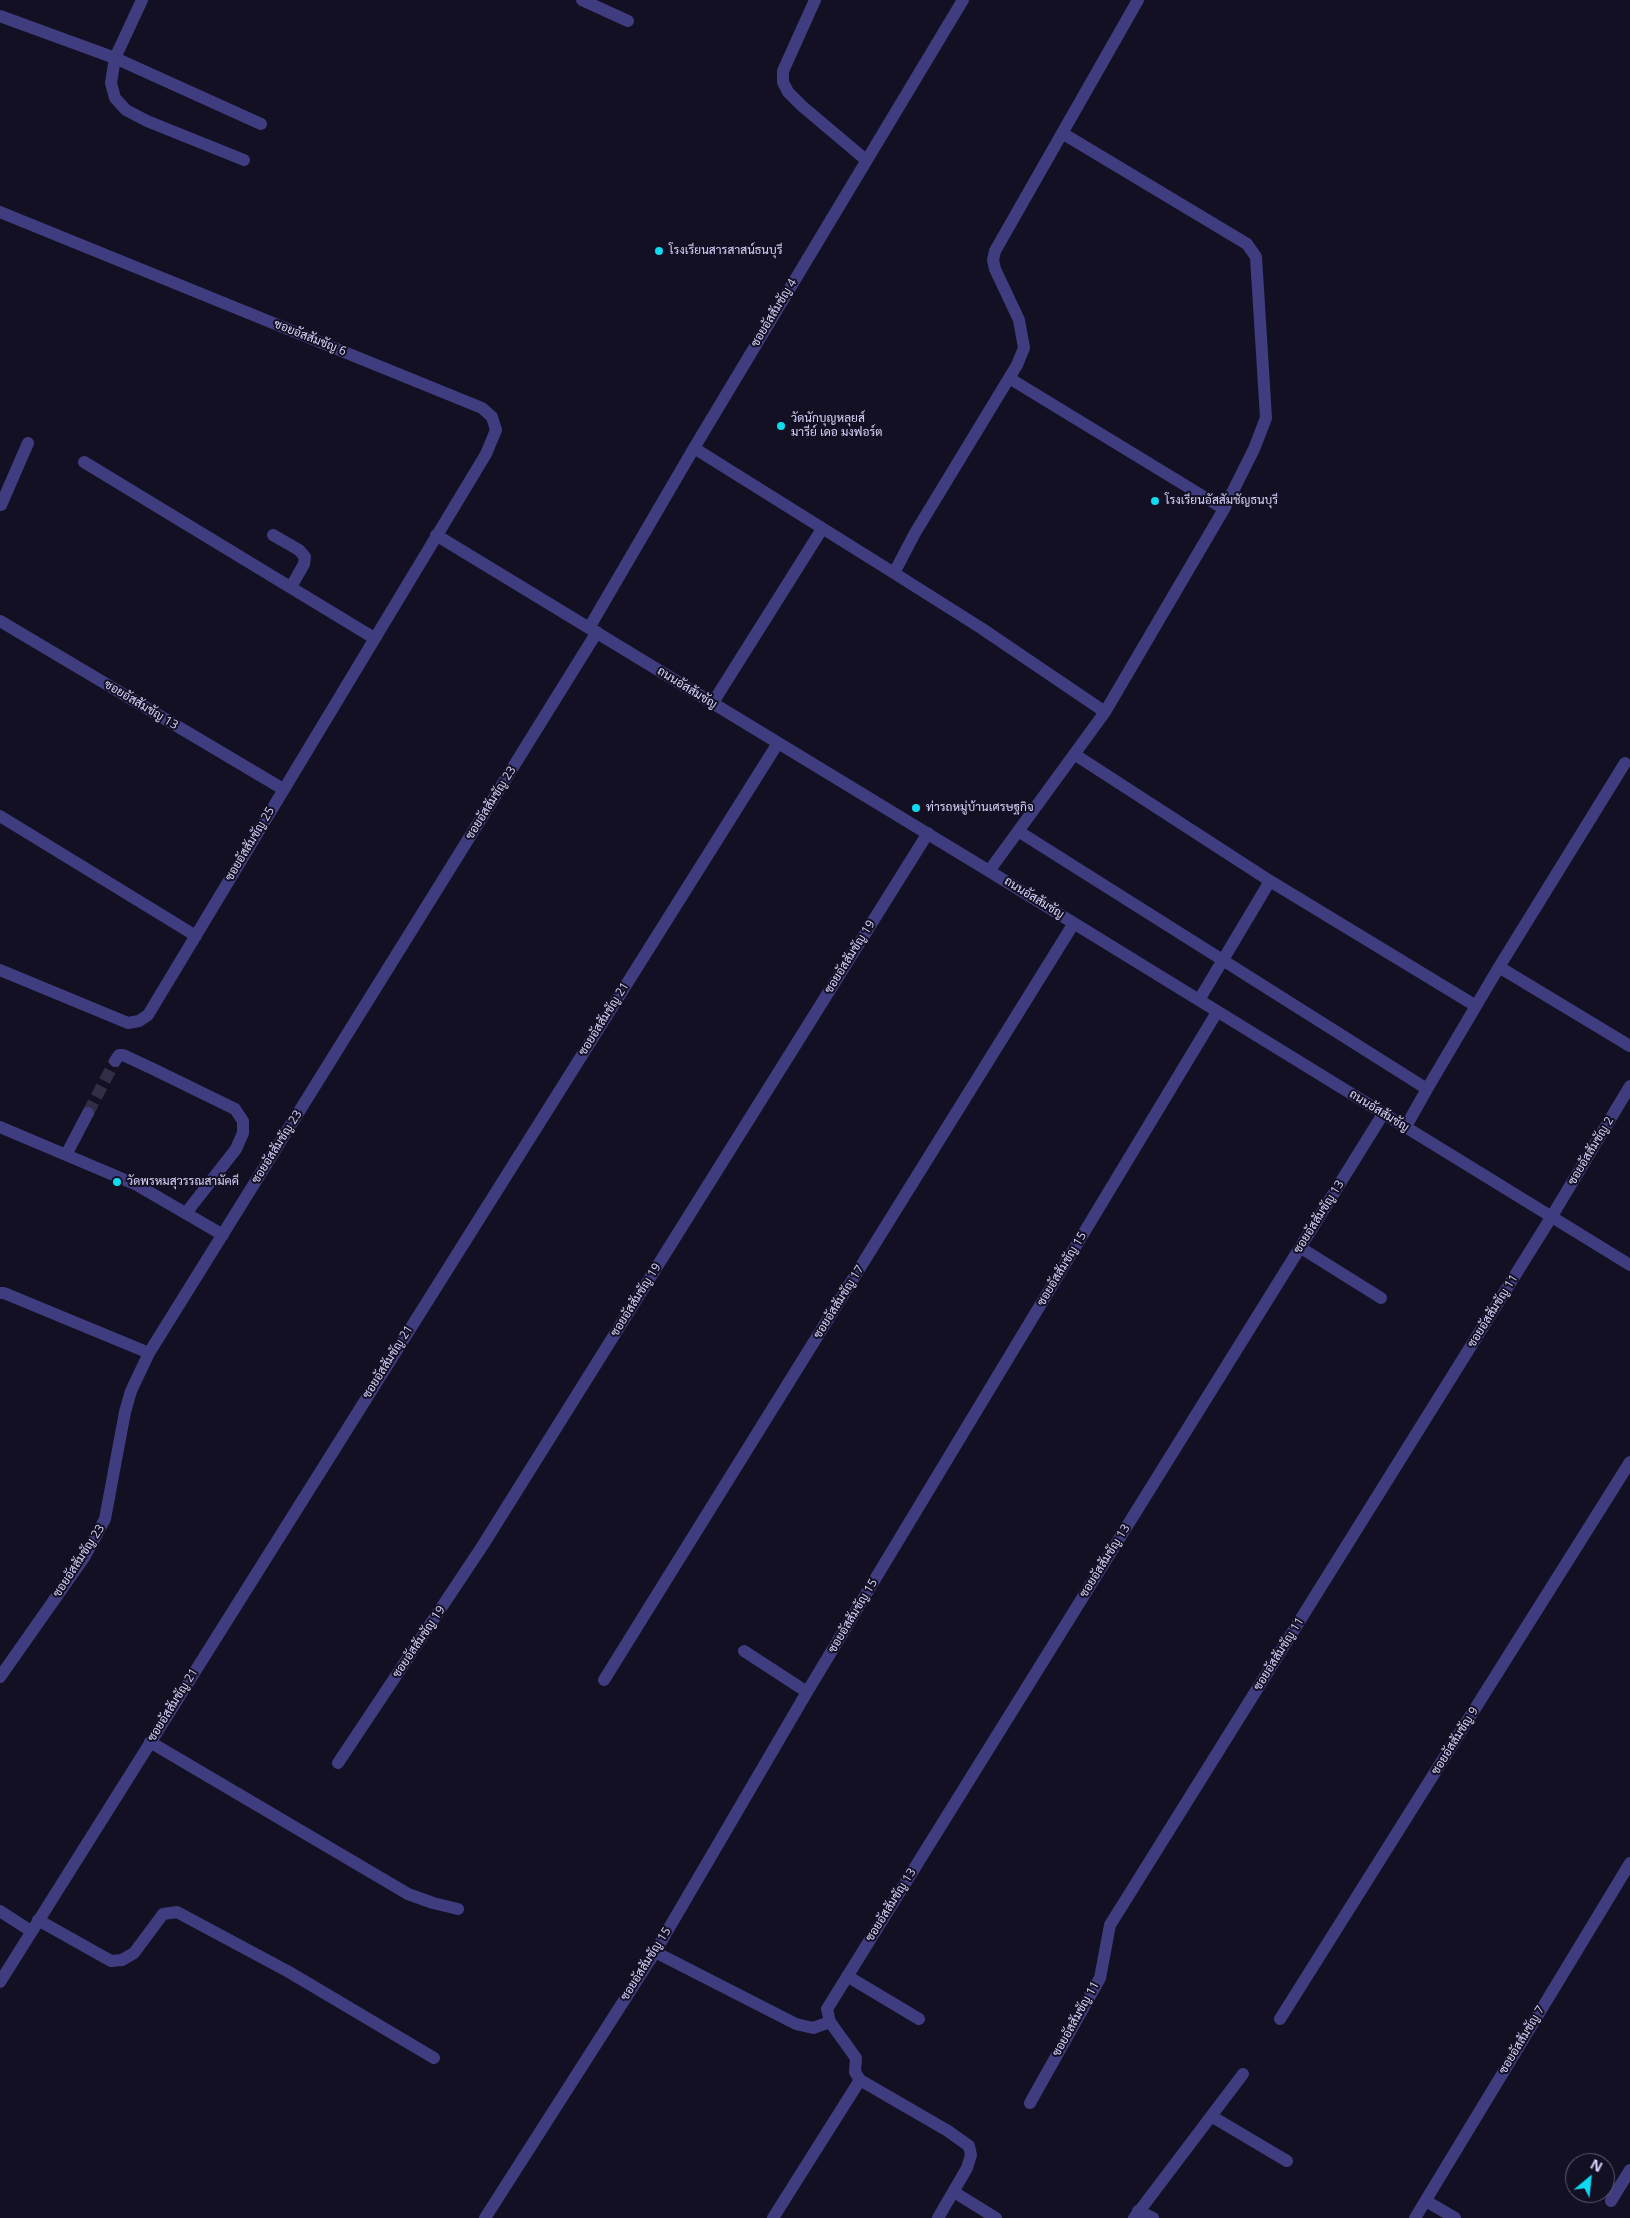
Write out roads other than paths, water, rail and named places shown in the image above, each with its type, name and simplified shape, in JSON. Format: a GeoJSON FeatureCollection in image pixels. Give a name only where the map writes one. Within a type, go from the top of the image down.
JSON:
{"type":"FeatureCollection","features":[{"type":"Feature","properties":{"kind":"street"},"geometry":{"type":"LineString","coordinates":[[142,0],[115,58],[112,83],[115,98],[126,110],[244,160]]}},
{"type":"Feature","properties":{"kind":"street"},"geometry":{"type":"LineString","coordinates":[[582,0],[628,21]]}},
{"type":"Feature","properties":{"kind":"street"},"geometry":{"type":"LineString","coordinates":[[815,0],[783,71],[783,82],[788,92],[802,106],[866,160]]}},
{"type":"Feature","properties":{"kind":"street","name":"ซอยอัสสัมชัญ 4"},"geometry":{"type":"LineString","coordinates":[[593,630],[694,448],[963,0]]}},
{"type":"Feature","properties":{"kind":"street"},"geometry":{"type":"LineString","coordinates":[[894,573],[915,533],[1021,357],[1024,341],[1019,320],[995,269],[994,256],[1138,0]]}},
{"type":"Feature","properties":{"kind":"street"},"geometry":{"type":"LineString","coordinates":[[0,16],[115,58],[261,124]]}},
{"type":"Feature","properties":{"kind":"street"},"geometry":{"type":"LineString","coordinates":[[989,871],[1105,712],[1224,509],[1254,449],[1266,418],[1256,257],[1247,244],[1062,133]]}},
{"type":"Feature","properties":{"kind":"street","name":"ซอยอัสสัมชัญ 6"},"geometry":{"type":"LineString","coordinates":[[0,212],[482,408],[492,417],[496,430],[492,442],[436,536]]}},
{"type":"Feature","properties":{"kind":"street"},"geometry":{"type":"LineString","coordinates":[[1009,378],[1224,509]]}},
{"type":"Feature","properties":{"kind":"street"},"geometry":{"type":"LineString","coordinates":[[0,506],[28,443]]}},
{"type":"Feature","properties":{"kind":"street"},"geometry":{"type":"LineString","coordinates":[[694,448],[981,628],[1105,712]]}},
{"type":"Feature","properties":{"kind":"street"},"geometry":{"type":"LineString","coordinates":[[84,462],[374,638]]}},
{"type":"Feature","properties":{"kind":"street"},"geometry":{"type":"LineString","coordinates":[[712,704],[822,529]]}},
{"type":"Feature","properties":{"kind":"street"},"geometry":{"type":"LineString","coordinates":[[273,535],[299,550],[305,557],[304,564],[291,587]]}},
{"type":"Feature","properties":{"kind":"street","name":"ถนนอัสสัมชัญ"},"geometry":{"type":"LineString","coordinates":[[436,536],[928,833],[1405,1128],[1630,1264]]}},
{"type":"Feature","properties":{"kind":"street","name":"ซอยอัสสัมชัญ 25"},"geometry":{"type":"LineString","coordinates":[[0,970],[128,1023],[139,1021],[148,1016],[436,536]]}},
{"type":"Feature","properties":{"kind":"street","name":"ซอยอัสสัมชัญ 13"},"geometry":{"type":"LineString","coordinates":[[0,621],[283,789]]}},
{"type":"Feature","properties":{"kind":"street","name":"ซอยอัสสัมชัญ 23"},"geometry":{"type":"LineString","coordinates":[[0,1677],[85,1556],[106,1520],[125,1412],[131,1391],[149,1353],[593,630]]}},
{"type":"Feature","properties":{"kind":"street","name":"ซอยอัสสัมชัญ 21"},"geometry":{"type":"LineString","coordinates":[[0,1982],[778,743]]}},
{"type":"Feature","properties":{"kind":"street"},"geometry":{"type":"LineString","coordinates":[[1074,754],[1270,881],[1476,1006]]}},
{"type":"Feature","properties":{"kind":"street"},"geometry":{"type":"LineString","coordinates":[[1405,1128],[1426,1089],[1499,967],[1625,763]]}},
{"type":"Feature","properties":{"kind":"street"},"geometry":{"type":"LineString","coordinates":[[0,816],[196,936]]}},
{"type":"Feature","properties":{"kind":"street"},"geometry":{"type":"LineString","coordinates":[[1018,832],[1426,1089]]}},
{"type":"Feature","properties":{"kind":"street","name":"ซอยอัสสัมชัญ 19"},"geometry":{"type":"LineString","coordinates":[[338,1763],[488,1537],[928,833]]}},
{"type":"Feature","properties":{"kind":"street"},"geometry":{"type":"LineString","coordinates":[[1199,1000],[1270,881]]}},
{"type":"Feature","properties":{"kind":"street","name":"ซอยอัสสัมชัญ 17"},"geometry":{"type":"LineString","coordinates":[[604,1680],[1074,923]]}},
{"type":"Feature","properties":{"kind":"street"},"geometry":{"type":"LineString","coordinates":[[1499,967],[1630,1046]]}},
{"type":"Feature","properties":{"kind":"street","name":"ซอยอัสสัมชัญ 15"},"geometry":{"type":"LineString","coordinates":[[485,2218],[655,1952],[807,1692],[1217,1012]]}},
{"type":"Feature","properties":{"kind":"street"},"geometry":{"type":"LineString","coordinates":[[115,1061],[119,1055],[123,1055],[151,1068],[235,1109],[244,1121],[243,1133],[236,1149],[186,1213]]}},
{"type":"Feature","properties":{"kind":"street","name":"ซอยอัสสัมชัญ 2"},"geometry":{"type":"LineString","coordinates":[[1552,1216],[1630,1086]]}},
{"type":"Feature","properties":{"kind":"street"},"geometry":{"type":"LineString","coordinates":[[66,1155],[88,1113]]}},
{"type":"Feature","properties":{"kind":"street","name":"ซอยอัสสัมชัญ 13"},"geometry":{"type":"LineString","coordinates":[[830,2022],[827,2009],[847,1976],[1383,1114]]}},
{"type":"Feature","properties":{"kind":"street"},"geometry":{"type":"LineString","coordinates":[[0,1127],[137,1185],[223,1235]]}},
{"type":"Feature","properties":{"kind":"street","name":"ซอยอัสสัมชัญ 11"},"geometry":{"type":"LineString","coordinates":[[1030,2103],[1100,1978],[1110,1925],[1552,1216]]}},
{"type":"Feature","properties":{"kind":"street"},"geometry":{"type":"LineString","coordinates":[[1301,1248],[1381,1298]]}},
{"type":"Feature","properties":{"kind":"street"},"geometry":{"type":"LineString","coordinates":[[0,1293],[149,1353]]}},
{"type":"Feature","properties":{"kind":"street","name":"ซอยอัสสัมชัญ 9"},"geometry":{"type":"LineString","coordinates":[[1280,2019],[1630,1462]]}},
{"type":"Feature","properties":{"kind":"street"},"geometry":{"type":"LineString","coordinates":[[744,1651],[807,1692]]}},
{"type":"Feature","properties":{"kind":"street"},"geometry":{"type":"LineString","coordinates":[[150,1742],[408,1894],[458,1909]]}},
{"type":"Feature","properties":{"kind":"street","name":"ซอยอัสสัมชัญ 7"},"geometry":{"type":"LineString","coordinates":[[1415,2218],[1630,1863]]}},
{"type":"Feature","properties":{"kind":"street"},"geometry":{"type":"LineString","coordinates":[[0,1910],[111,1961],[122,1960],[134,1953],[163,1914],[177,1912],[289,1972],[434,2058]]}},
{"type":"Feature","properties":{"kind":"street"},"geometry":{"type":"LineString","coordinates":[[655,1952],[796,2024],[813,2028],[830,2022],[856,2058],[855,2072],[860,2080],[948,2131],[969,2146],[971,2155],[967,2168],[938,2218]]}},
{"type":"Feature","properties":{"kind":"street"},"geometry":{"type":"LineString","coordinates":[[847,1976],[919,2019]]}},
{"type":"Feature","properties":{"kind":"street"},"geometry":{"type":"LineString","coordinates":[[1153,2218],[1136,2215],[1243,2074]]}},
{"type":"Feature","properties":{"kind":"street"},"geometry":{"type":"LineString","coordinates":[[773,2218],[860,2080]]}},
{"type":"Feature","properties":{"kind":"street"},"geometry":{"type":"LineString","coordinates":[[1210,2116],[1287,2161]]}},
{"type":"Feature","properties":{"kind":"street"},"geometry":{"type":"LineString","coordinates":[[1615,2194],[1630,2170]]}},
{"type":"Feature","properties":{"kind":"street"},"geometry":{"type":"LineString","coordinates":[[954,2192],[996,2218]]}},
{"type":"Feature","properties":{"kind":"street"},"geometry":{"type":"LineString","coordinates":[[1426,2201],[1455,2218]]}},
{"type":"Feature","properties":{"kind":"tunnel"},"geometry":{"type":"LineString","coordinates":[[88,1113],[115,1061]]}},
{"type":"Feature","properties":{"kind":"place","name":"โรงเรียนสารสาสน์ธนบุรี"},"geometry":{"type":"Point","coordinates":[659,251]}},
{"type":"Feature","properties":{"kind":"place","name":"วัดนักบุญหลุยส์ มารีย์ เดอ มงฟอร์ต"},"geometry":{"type":"Point","coordinates":[781,426]}},
{"type":"Feature","properties":{"kind":"place","name":"โรงเรียนอัสสัมชัญธนบุรี"},"geometry":{"type":"Point","coordinates":[1155,501]}},
{"type":"Feature","properties":{"kind":"place","name":"ท่ารถหมู่บ้านเศรษฐกิจ"},"geometry":{"type":"Point","coordinates":[916,808]}},
{"type":"Feature","properties":{"kind":"place","name":"วัดพรหมสุวรรณสามัคคี"},"geometry":{"type":"Point","coordinates":[117,1182]}}]}
